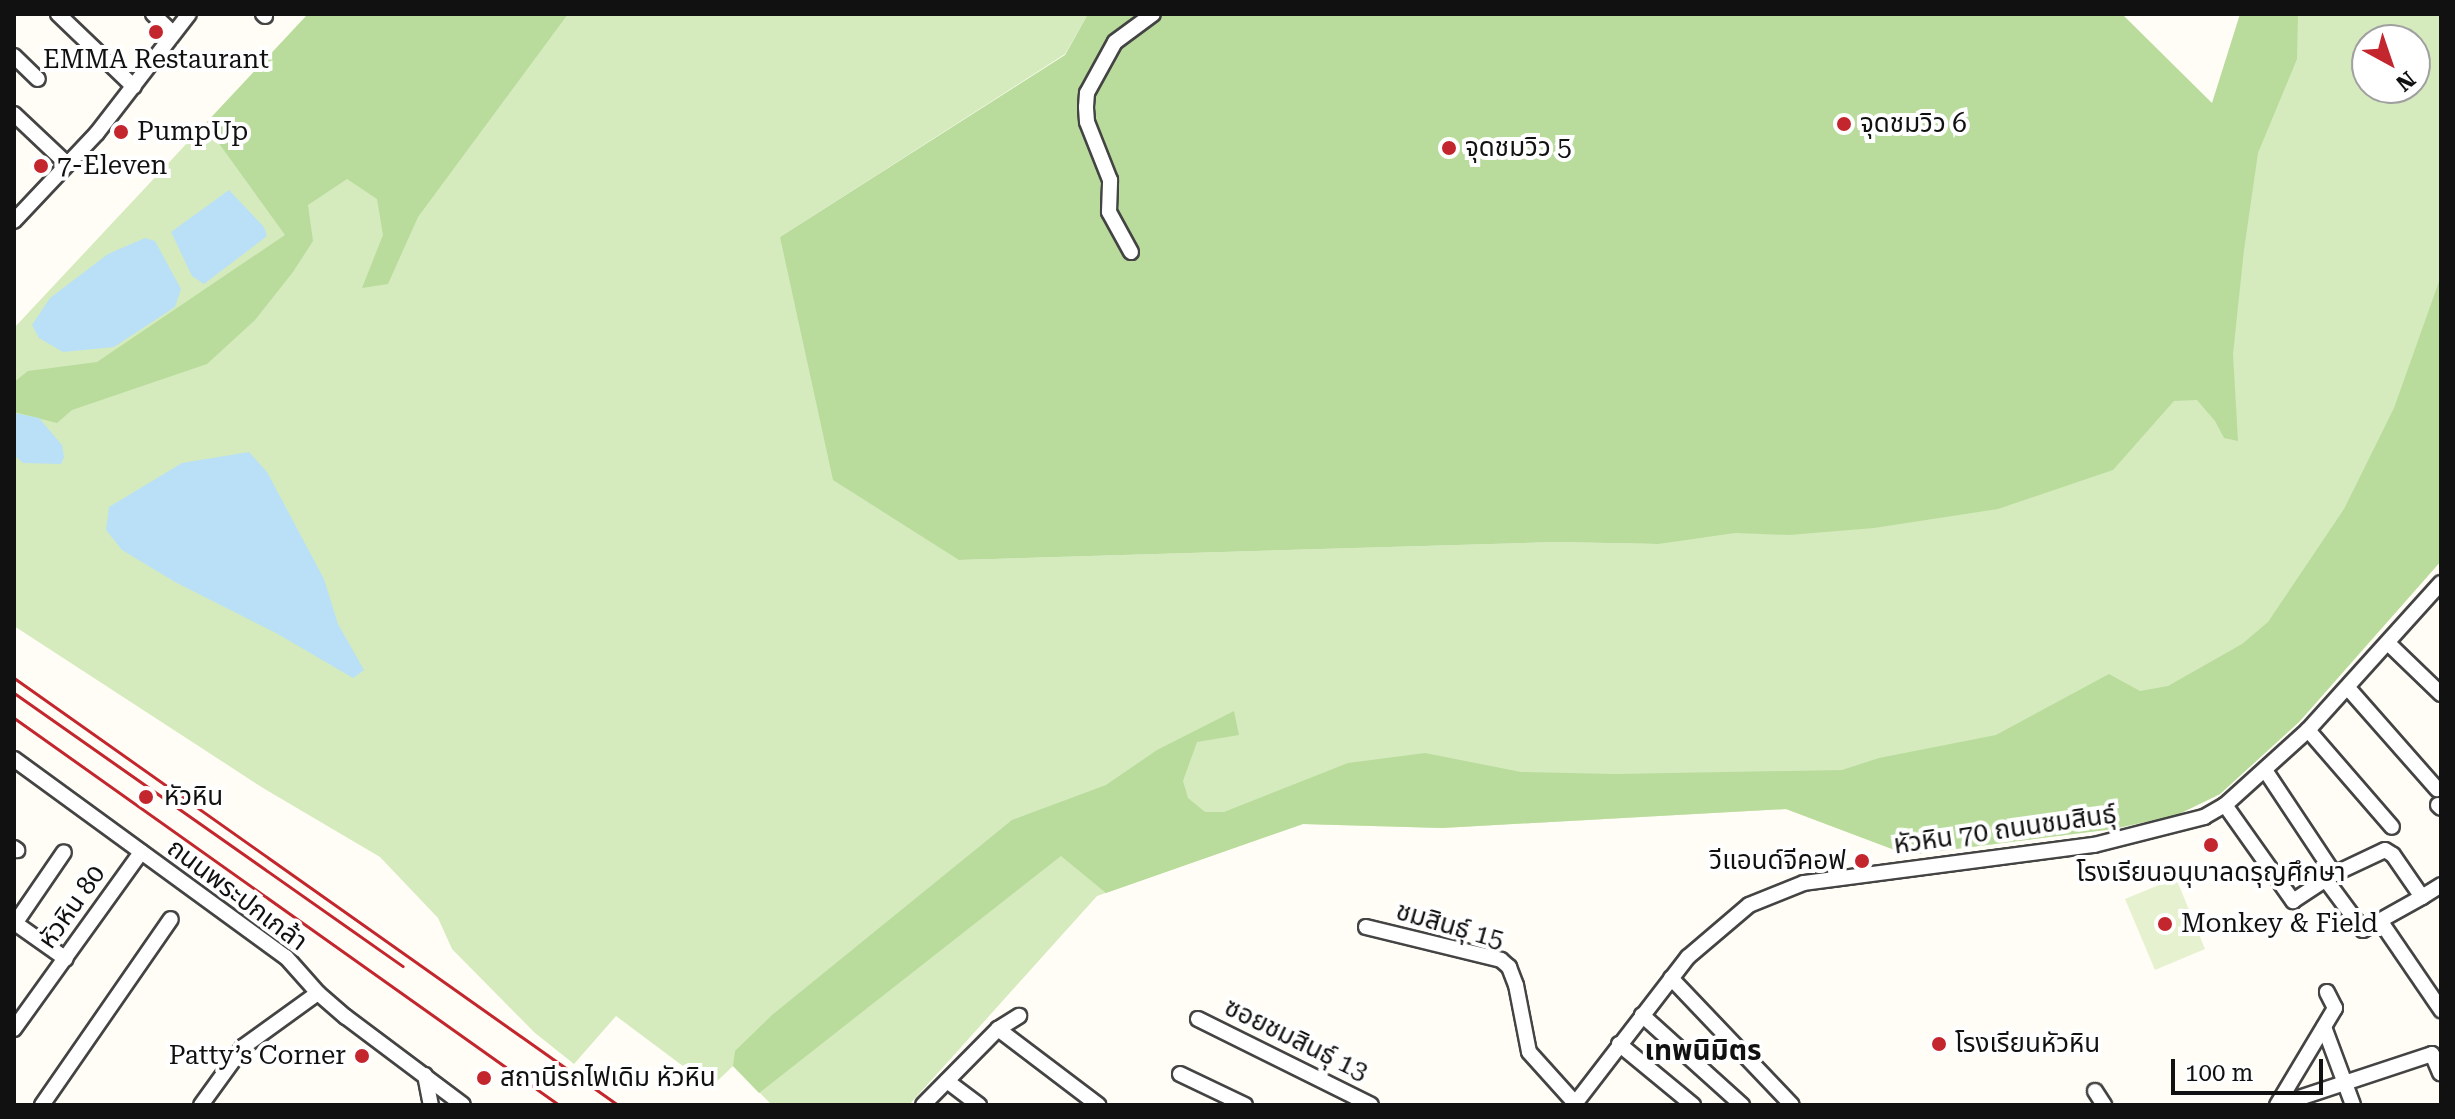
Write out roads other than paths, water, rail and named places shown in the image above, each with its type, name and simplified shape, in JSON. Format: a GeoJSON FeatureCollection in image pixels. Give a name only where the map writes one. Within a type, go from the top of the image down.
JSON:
{"type":"FeatureCollection","features":[{"type":"Feature","properties":{"kind":"street"},"geometry":{"type":"LineString","coordinates":[[58,14],[134,87]]}},
{"type":"Feature","properties":{"kind":"street"},"geometry":{"type":"LineString","coordinates":[[153,14],[173,33]]}},
{"type":"Feature","properties":{"kind":"street"},"geometry":{"type":"LineString","coordinates":[[14,221],[134,87],[189,14]]}},
{"type":"Feature","properties":{"kind":"street"},"geometry":{"type":"LineString","coordinates":[[1131,252],[1109,212],[1110,180],[1087,122],[1087,93],[1115,42],[1153,14]]}},
{"type":"Feature","properties":{"kind":"street"},"geometry":{"type":"LineString","coordinates":[[14,56],[38,79]]}},
{"type":"Feature","properties":{"kind":"street"},"geometry":{"type":"LineString","coordinates":[[14,114],[67,164]]}},
{"type":"Feature","properties":{"kind":"street","name":"หัวหิน 70 ถนนชมสินธุ์"},"geometry":{"type":"LineString","coordinates":[[1574,1104],[1671,978],[1703,942],[1749,905],[1804,883],[2094,845],[2173,828],[2225,805],[2308,730],[2438,594]]}},
{"type":"Feature","properties":{"kind":"street"},"geometry":{"type":"LineString","coordinates":[[2389,644],[2441,694]]}},
{"type":"Feature","properties":{"kind":"street"},"geometry":{"type":"LineString","coordinates":[[2348,688],[2439,801]]}},
{"type":"Feature","properties":{"kind":"street"},"geometry":{"type":"LineString","coordinates":[[2308,730],[2392,827]]}},
{"type":"Feature","properties":{"kind":"street","name":"ถนนพระปกเกล้า"},"geometry":{"type":"LineString","coordinates":[[14,759],[286,957],[318,993],[461,1103]]}},
{"type":"Feature","properties":{"kind":"street"},"geometry":{"type":"LineString","coordinates":[[2265,770],[2363,930],[2441,885]]}},
{"type":"Feature","properties":{"kind":"street"},"geometry":{"type":"LineString","coordinates":[[2225,805],[2293,901],[2378,851],[2388,851],[2422,897]]}},
{"type":"Feature","properties":{"kind":"street"},"geometry":{"type":"LineString","coordinates":[[64,852],[14,924],[66,959]]}},
{"type":"Feature","properties":{"kind":"street","name":"หัวหิน 80"},"geometry":{"type":"LineString","coordinates":[[14,1029],[141,852]]}},
{"type":"Feature","properties":{"kind":"street"},"geometry":{"type":"LineString","coordinates":[[42,1105],[171,919]]}},
{"type":"Feature","properties":{"kind":"street"},"geometry":{"type":"LineString","coordinates":[[2381,922],[2441,1010]]}},
{"type":"Feature","properties":{"kind":"street","name":"ชมสินธุ์ 15"},"geometry":{"type":"LineString","coordinates":[[1366,927],[1501,960],[1509,967],[1516,985],[1529,1052],[1574,1104]]}},
{"type":"Feature","properties":{"kind":"street"},"geometry":{"type":"LineString","coordinates":[[1671,978],[1792,1105]]}},
{"type":"Feature","properties":{"kind":"street"},"geometry":{"type":"LineString","coordinates":[[2278,1105],[2335,1008],[2327,992]]}},
{"type":"Feature","properties":{"kind":"street"},"geometry":{"type":"LineString","coordinates":[[201,1105],[243,1047],[318,993]]}},
{"type":"Feature","properties":{"kind":"street"},"geometry":{"type":"LineString","coordinates":[[1642,1015],[1742,1105]]}},
{"type":"Feature","properties":{"kind":"street"},"geometry":{"type":"LineString","coordinates":[[923,1105],[998,1029],[1019,1016]]}},
{"type":"Feature","properties":{"kind":"street","name":"ซอยชมสินธุ์ 13"},"geometry":{"type":"LineString","coordinates":[[1198,1019],[1371,1105]]}},
{"type":"Feature","properties":{"kind":"street"},"geometry":{"type":"LineString","coordinates":[[2324,1027],[2353,1105]]}},
{"type":"Feature","properties":{"kind":"street"},"geometry":{"type":"LineString","coordinates":[[998,1029],[1098,1105]]}},
{"type":"Feature","properties":{"kind":"street"},"geometry":{"type":"LineString","coordinates":[[1619,1044],[1693,1105]]}},
{"type":"Feature","properties":{"kind":"street"},"geometry":{"type":"LineString","coordinates":[[2278,1105],[2432,1054],[2440,1073]]}},
{"type":"Feature","properties":{"kind":"street"},"geometry":{"type":"LineString","coordinates":[[1180,1074],[1245,1105]]}},
{"type":"Feature","properties":{"kind":"street"},"geometry":{"type":"LineString","coordinates":[[425,1075],[434,1105],[461,1103]]}},
{"type":"Feature","properties":{"kind":"street"},"geometry":{"type":"LineString","coordinates":[[947,1081],[979,1105]]}},
{"type":"Feature","properties":{"kind":"street"},"geometry":{"type":"LineString","coordinates":[[2095,1091],[2104,1105]]}},
{"type":"Feature","properties":{"kind":"water"},"geometry":{"type":"Polygon","coordinates":[[[229,190],[264,227],[267,236],[204,284],[192,276],[171,232],[229,190]]]}},
{"type":"Feature","properties":{"kind":"water"},"geometry":{"type":"Polygon","coordinates":[[[145,238],[155,241],[181,289],[175,307],[114,347],[63,352],[39,338],[32,325],[50,298],[108,254],[145,238]]]}},
{"type":"Feature","properties":{"kind":"water"},"geometry":{"type":"Polygon","coordinates":[[[14,413],[39,418],[62,445],[64,457],[61,464],[23,463],[14,455],[14,413]]]}},
{"type":"Feature","properties":{"kind":"water"},"geometry":{"type":"Polygon","coordinates":[[[249,452],[267,472],[324,579],[338,624],[364,670],[353,678],[276,633],[175,582],[122,550],[106,530],[109,507],[182,463],[249,452]]]}},
{"type":"Feature","properties":{"kind":"railway"},"geometry":{"type":"LineString","coordinates":[[14,678],[618,1105]]}},
{"type":"Feature","properties":{"kind":"railway"},"geometry":{"type":"LineString","coordinates":[[14,693],[403,966]]}},
{"type":"Feature","properties":{"kind":"railway"},"geometry":{"type":"LineString","coordinates":[[14,718],[559,1105]]}},
{"type":"Feature","properties":{"kind":"place","name":"EMMA Restaurant"},"geometry":{"type":"Point","coordinates":[156,32]}},
{"type":"Feature","properties":{"kind":"place","name":"จุดชมวิว 6"},"geometry":{"type":"Point","coordinates":[1844,124]}},
{"type":"Feature","properties":{"kind":"place","name":"PumpUp"},"geometry":{"type":"Point","coordinates":[121,132]}},
{"type":"Feature","properties":{"kind":"place","name":"จุดชมวิว 5"},"geometry":{"type":"Point","coordinates":[1449,148]}},
{"type":"Feature","properties":{"kind":"place","name":"7-Eleven"},"geometry":{"type":"Point","coordinates":[41,166]}},
{"type":"Feature","properties":{"kind":"place","name":"หัวหิน"},"geometry":{"type":"Point","coordinates":[146,797]}},
{"type":"Feature","properties":{"kind":"place","name":"โรงเรียนอนุบาลดรุญศึกษา"},"geometry":{"type":"Point","coordinates":[2211,845]}},
{"type":"Feature","properties":{"kind":"place","name":"วีแอนด์จีคอฟ"},"geometry":{"type":"Point","coordinates":[1862,861]}},
{"type":"Feature","properties":{"kind":"place","name":"Monkey & Field"},"geometry":{"type":"Point","coordinates":[2165,924]}},
{"type":"Feature","properties":{"kind":"place","name":"โรงเรียนหัวหิน"},"geometry":{"type":"Point","coordinates":[1939,1044]}},
{"type":"Feature","properties":{"kind":"place","name":"Patty’s Corner"},"geometry":{"type":"Point","coordinates":[362,1056]}},
{"type":"Feature","properties":{"kind":"place","name":"สถานีรถไฟเดิม หัวหิน"},"geometry":{"type":"Point","coordinates":[484,1078]}},
{"type":"Feature","properties":{"kind":"district","name":"เทพนิมิตร"},"geometry":{"type":"Point","coordinates":[1703,1051]}}]}
